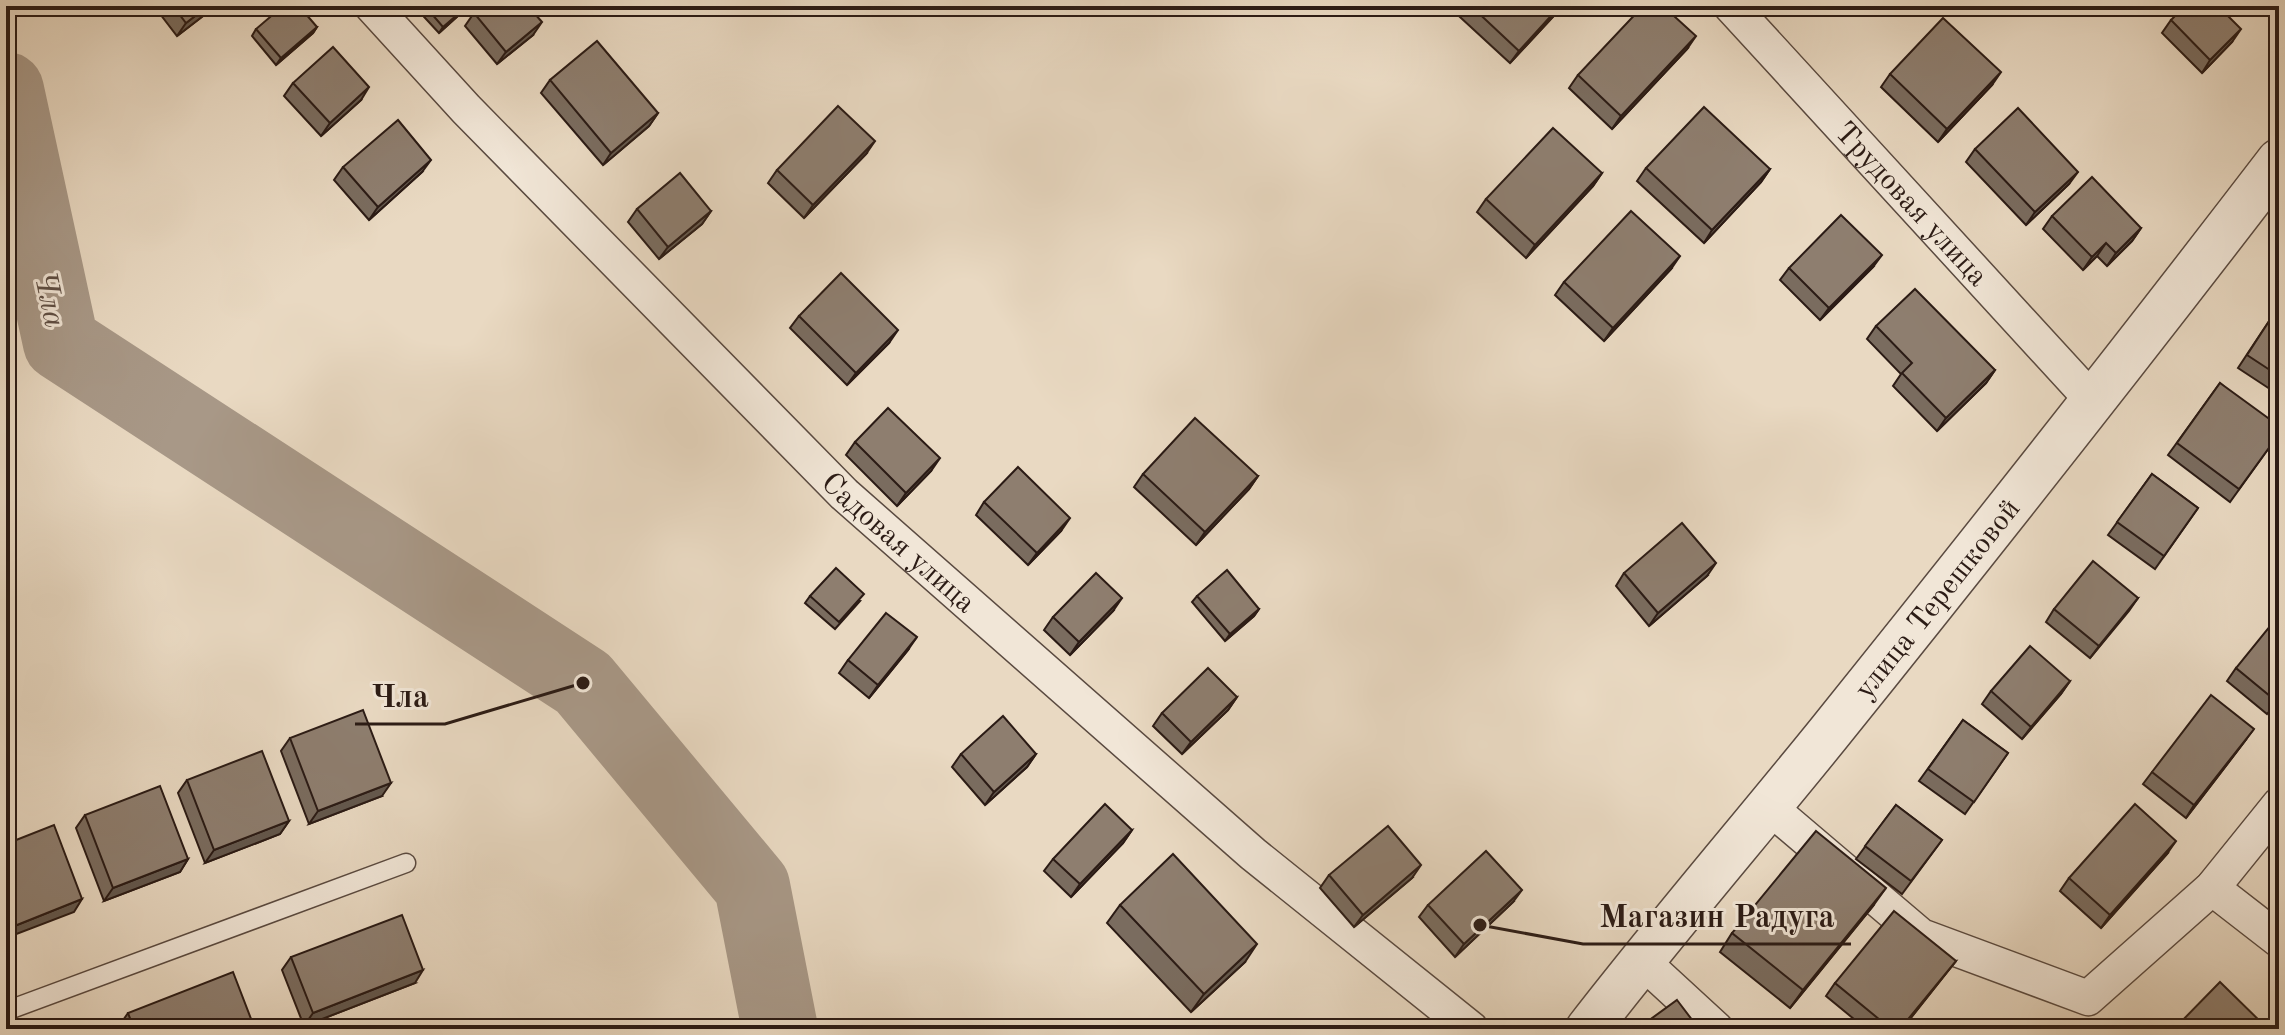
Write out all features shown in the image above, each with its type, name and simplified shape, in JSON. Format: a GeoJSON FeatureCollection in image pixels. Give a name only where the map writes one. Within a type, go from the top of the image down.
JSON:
{"type":"FeatureCollection","features":[{"type":"Feature","properties":{"kind":"street","name":"Садовая улица"},"geometry":{"type":"LineString","coordinates":[[372,6],[466,109],[844,494],[1253,854],[1471,1029]]}},
{"type":"Feature","properties":{"kind":"street","name":"Трудовая улица"},"geometry":{"type":"LineString","coordinates":[[1731,6],[2094,402]]}},
{"type":"Feature","properties":{"kind":"street","name":"улица Терешковой"},"geometry":{"type":"LineString","coordinates":[[1588,1029],[2094,402],[2279,161]]}},
{"type":"Feature","properties":{"kind":"street"},"geometry":{"type":"LineString","coordinates":[[1768,806],[1921,936],[2088,998],[2212,888],[2279,805]]}},
{"type":"Feature","properties":{"kind":"street"},"geometry":{"type":"LineString","coordinates":[[2212,888],[2279,940]]}},
{"type":"Feature","properties":{"kind":"street"},"geometry":{"type":"LineString","coordinates":[[1641,960],[1716,1029]]}},
{"type":"Feature","properties":{"kind":"lane"},"geometry":{"type":"LineString","coordinates":[[6,1011],[406,863]]}},
{"type":"Feature","properties":{"kind":"building"},"geometry":{"type":"Polygon","coordinates":[[[173,6],[208,6],[186,23],[173,6]]]}},
{"type":"Feature","properties":{"kind":"building"},"geometry":{"type":"Polygon","coordinates":[[[283,6],[299,6],[317,27],[281,58],[256,29],[283,6]]]}},
{"type":"Feature","properties":{"kind":"building"},"geometry":{"type":"Polygon","coordinates":[[[425,6],[463,6],[465,8],[443,27],[425,6]]]}},
{"type":"Feature","properties":{"kind":"building"},"geometry":{"type":"Polygon","coordinates":[[[483,6],[528,6],[542,22],[506,52],[474,13],[483,6]]]}},
{"type":"Feature","properties":{"kind":"building"},"geometry":{"type":"Polygon","coordinates":[[[1471,6],[1560,6],[1519,51],[1471,6]]]}},
{"type":"Feature","properties":{"kind":"building"},"geometry":{"type":"Polygon","coordinates":[[[1643,6],[1663,6],[1696,36],[1621,116],[1578,75],[1643,6]]]}},
{"type":"Feature","properties":{"kind":"building"},"geometry":{"type":"Polygon","coordinates":[[[2185,6],[2218,6],[2241,29],[2210,60],[2171,20],[2185,6]]]}},
{"type":"Feature","properties":{"kind":"building"},"geometry":{"type":"Polygon","coordinates":[[[1943,18],[2001,72],[1947,129],[1890,74],[1943,18]]]}},
{"type":"Feature","properties":{"kind":"building"},"geometry":{"type":"Polygon","coordinates":[[[597,41],[658,113],[611,153],[550,80],[597,41]]]}},
{"type":"Feature","properties":{"kind":"building"},"geometry":{"type":"Polygon","coordinates":[[[333,47],[369,87],[330,123],[293,83],[333,47]]]}},
{"type":"Feature","properties":{"kind":"building"},"geometry":{"type":"Polygon","coordinates":[[[838,106],[875,141],[813,205],[777,170],[838,106]]]}},
{"type":"Feature","properties":{"kind":"building"},"geometry":{"type":"Polygon","coordinates":[[[1704,107],[1770,169],[1712,230],[1646,168],[1704,107]]]}},
{"type":"Feature","properties":{"kind":"building"},"geometry":{"type":"Polygon","coordinates":[[[2018,108],[2078,172],[2035,212],[1975,149],[2018,108]]]}},
{"type":"Feature","properties":{"kind":"building"},"geometry":{"type":"Polygon","coordinates":[[[398,120],[431,160],[378,207],[343,167],[398,120]]]}},
{"type":"Feature","properties":{"kind":"building"},"geometry":{"type":"Polygon","coordinates":[[[1553,128],[1602,173],[1535,245],[1486,199],[1553,128]]]}},
{"type":"Feature","properties":{"kind":"building"},"geometry":{"type":"Polygon","coordinates":[[[680,173],[711,211],[668,247],[637,209],[680,173]]]}},
{"type":"Feature","properties":{"kind":"building"},"geometry":{"type":"Polygon","coordinates":[[[2092,177],[2141,228],[2116,253],[2106,243],[2092,257],[2052,216],[2092,177]]]}},
{"type":"Feature","properties":{"kind":"building"},"geometry":{"type":"Polygon","coordinates":[[[1631,211],[1680,256],[1613,328],[1564,282],[1631,211]]]}},
{"type":"Feature","properties":{"kind":"building"},"geometry":{"type":"Polygon","coordinates":[[[1841,215],[1882,255],[1829,308],[1789,268],[1841,215]]]}},
{"type":"Feature","properties":{"kind":"building"},"geometry":{"type":"Polygon","coordinates":[[[841,273],[898,330],[856,373],[799,316],[841,273]]]}},
{"type":"Feature","properties":{"kind":"building"},"geometry":{"type":"Polygon","coordinates":[[[1915,289],[1995,370],[1946,418],[1902,373],[1912,363],[1876,326],[1915,289]]]}},
{"type":"Feature","properties":{"kind":"building"},"geometry":{"type":"Polygon","coordinates":[[[2279,306],[2279,376],[2247,355],[2279,306]]]}},
{"type":"Feature","properties":{"kind":"building"},"geometry":{"type":"Polygon","coordinates":[[[2220,383],[2279,426],[2279,434],[2239,489],[2177,443],[2220,383]]]}},
{"type":"Feature","properties":{"kind":"building"},"geometry":{"type":"Polygon","coordinates":[[[888,408],[940,458],[906,493],[855,442],[888,408]]]}},
{"type":"Feature","properties":{"kind":"building"},"geometry":{"type":"Polygon","coordinates":[[[1195,418],[1258,476],[1205,532],[1143,474],[1195,418]]]}},
{"type":"Feature","properties":{"kind":"building"},"geometry":{"type":"Polygon","coordinates":[[[1018,467],[1070,518],[1037,553],[984,502],[1018,467]]]}},
{"type":"Feature","properties":{"kind":"building"},"geometry":{"type":"Polygon","coordinates":[[[2152,474],[2198,508],[2164,556],[2117,522],[2152,474]]]}},
{"type":"Feature","properties":{"kind":"building"},"geometry":{"type":"Polygon","coordinates":[[[1682,523],[1716,563],[1658,613],[1624,573],[1682,523]]]}},
{"type":"Feature","properties":{"kind":"building"},"geometry":{"type":"Polygon","coordinates":[[[2093,561],[2138,598],[2099,646],[2054,609],[2093,561]]]}},
{"type":"Feature","properties":{"kind":"building"},"geometry":{"type":"Polygon","coordinates":[[[836,568],[864,594],[839,622],[810,596],[836,568]]]}},
{"type":"Feature","properties":{"kind":"building"},"geometry":{"type":"Polygon","coordinates":[[[1227,570],[1259,609],[1230,634],[1197,596],[1227,570]]]}},
{"type":"Feature","properties":{"kind":"building"},"geometry":{"type":"Polygon","coordinates":[[[1096,573],[1122,598],[1079,642],[1053,617],[1096,573]]]}},
{"type":"Feature","properties":{"kind":"building"},"geometry":{"type":"Polygon","coordinates":[[[886,613],[917,637],[878,685],[848,660],[886,613]]]}},
{"type":"Feature","properties":{"kind":"building"},"geometry":{"type":"Polygon","coordinates":[[[2279,615],[2279,697],[2276,701],[2236,668],[2279,615]]]}},
{"type":"Feature","properties":{"kind":"building"},"geometry":{"type":"Polygon","coordinates":[[[2030,646],[2070,681],[2031,727],[1991,691],[2030,646]]]}},
{"type":"Feature","properties":{"kind":"building"},"geometry":{"type":"Polygon","coordinates":[[[1208,668],[1237,697],[1191,742],[1162,713],[1208,668]]]}},
{"type":"Feature","properties":{"kind":"building"},"geometry":{"type":"Polygon","coordinates":[[[2211,695],[2254,729],[2194,805],[2152,772],[2211,695]]]}},
{"type":"Feature","properties":{"kind":"building"},"geometry":{"type":"Polygon","coordinates":[[[363,710],[391,783],[318,811],[290,738],[363,710]]]}},
{"type":"Feature","properties":{"kind":"building"},"geometry":{"type":"Polygon","coordinates":[[[1003,716],[1036,754],[994,792],[961,754],[1003,716]]]}},
{"type":"Feature","properties":{"kind":"building"},"geometry":{"type":"Polygon","coordinates":[[[1963,720],[2008,753],[1974,802],[1928,769],[1963,720]]]}},
{"type":"Feature","properties":{"kind":"building"},"geometry":{"type":"Polygon","coordinates":[[[262,751],[289,821],[214,850],[187,780],[262,751]]]}},
{"type":"Feature","properties":{"kind":"building"},"geometry":{"type":"Polygon","coordinates":[[[160,786],[188,859],[113,888],[85,815],[160,786]]]}},
{"type":"Feature","properties":{"kind":"building"},"geometry":{"type":"Polygon","coordinates":[[[1105,804],[1132,830],[1080,884],[1053,859],[1105,804]]]}},
{"type":"Feature","properties":{"kind":"building"},"geometry":{"type":"Polygon","coordinates":[[[2135,804],[2176,841],[2110,915],[2069,878],[2135,804]]]}},
{"type":"Feature","properties":{"kind":"building"},"geometry":{"type":"Polygon","coordinates":[[[1896,805],[1942,840],[1911,881],[1865,846],[1896,805]]]}},
{"type":"Feature","properties":{"kind":"building"},"geometry":{"type":"Polygon","coordinates":[[[54,825],[82,899],[7,929],[6,844],[54,825]]]}},
{"type":"Feature","properties":{"kind":"building"},"geometry":{"type":"Polygon","coordinates":[[[1388,826],[1421,865],[1363,915],[1329,875],[1388,826]]]}},
{"type":"Feature","properties":{"kind":"building"},"geometry":{"type":"Polygon","coordinates":[[[1816,831],[1886,888],[1803,990],[1732,933],[1816,831]]]}},
{"type":"Feature","properties":{"kind":"building"},"geometry":{"type":"Polygon","coordinates":[[[1486,851],[1522,890],[1464,944],[1428,905],[1486,851]]]}},
{"type":"Feature","properties":{"kind":"building"},"geometry":{"type":"Polygon","coordinates":[[[1173,854],[1257,944],[1204,994],[1120,905],[1173,854]]]}},
{"type":"Feature","properties":{"kind":"building"},"geometry":{"type":"Polygon","coordinates":[[[1894,911],[1956,961],[1900,1029],[1891,1029],[1835,983],[1894,911]]]}},
{"type":"Feature","properties":{"kind":"building"},"geometry":{"type":"Polygon","coordinates":[[[402,915],[423,970],[313,1013],[291,957],[402,915]]]}},
{"type":"Feature","properties":{"kind":"building"},"geometry":{"type":"Polygon","coordinates":[[[233,972],[253,1024],[240,1029],[134,1029],[128,1013],[233,972]]]}},
{"type":"Feature","properties":{"kind":"building"},"geometry":{"type":"Polygon","coordinates":[[[2220,982],[2268,1029],[2174,1029],[2220,982]]]}},
{"type":"Feature","properties":{"kind":"building"},"geometry":{"type":"Polygon","coordinates":[[[1677,1000],[1699,1029],[1654,1029],[1648,1021],[1677,1000]]]}},
{"type":"Feature","properties":{"kind":"waterway","name":"Чла"},"geometry":{"type":"LineString","coordinates":[[6,90],[61,343],[583,683],[752,886],[780,1029]]}},
{"type":"Feature","properties":{"kind":"place","name":"Чла"},"geometry":{"type":"Point","coordinates":[583,683]}},
{"type":"Feature","properties":{"kind":"place","name":"Магазин Радуга"},"geometry":{"type":"Point","coordinates":[1480,925]}}]}
